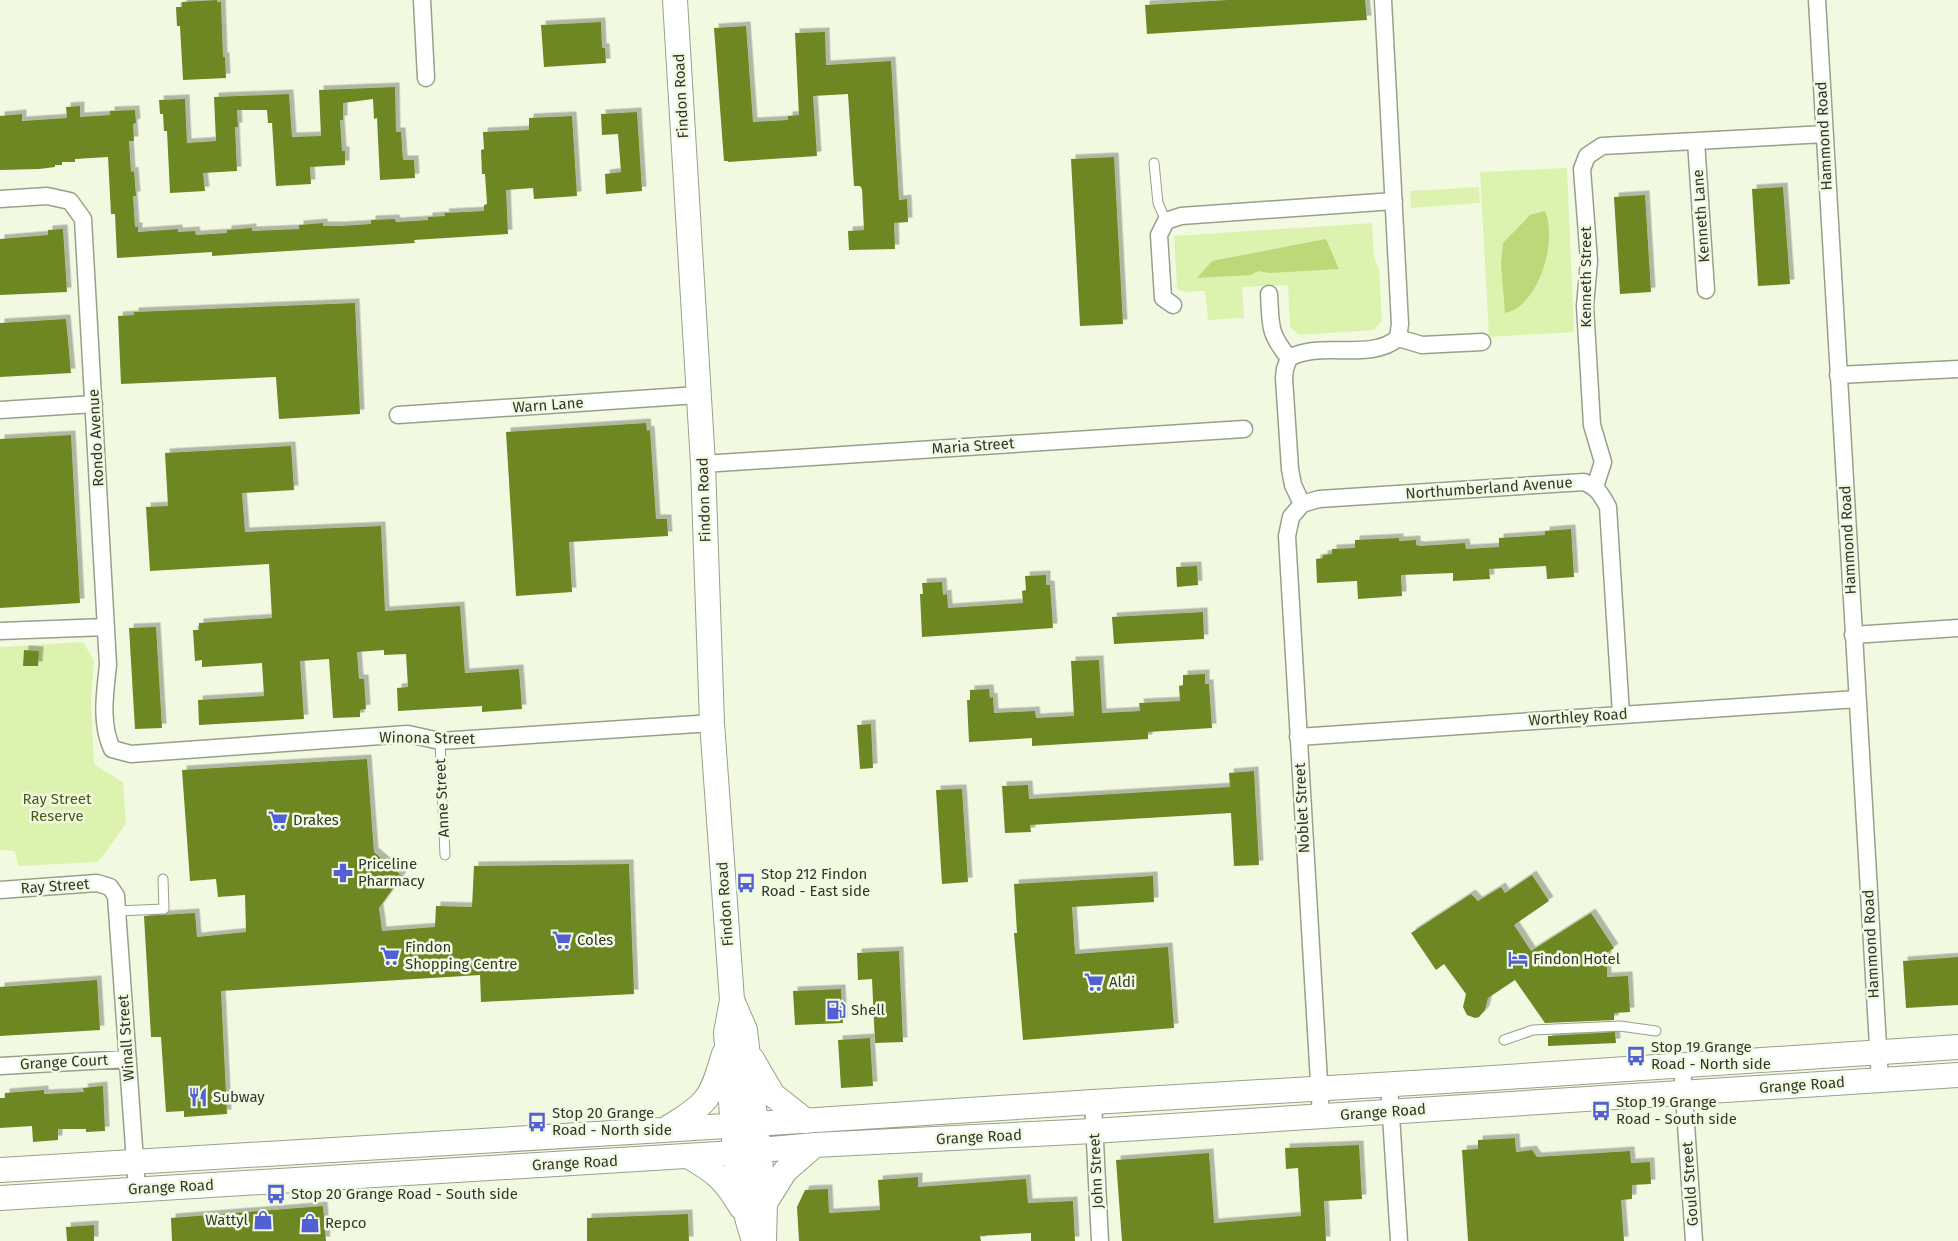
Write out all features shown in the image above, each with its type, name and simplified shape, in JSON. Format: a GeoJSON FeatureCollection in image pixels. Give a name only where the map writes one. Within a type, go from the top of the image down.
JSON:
{"type":"FeatureCollection","features":[{"type":"Feature","properties":{"kind":"main road","name":"Findon Road"},"geometry":{"type":"LineString","coordinates":[[675,0],[702,464],[712,723],[732,1000],[745,1030],[737,1047],[744,1124],[755,1208],[764,1241]]}},
{"type":"Feature","properties":{"kind":"main road"},"geometry":{"type":"LineString","coordinates":[[663,1130],[705,1101],[737,1047],[773,1095],[806,1121]]}},
{"type":"Feature","properties":{"kind":"main road","name":"Grange Road"},"geometry":{"type":"LineString","coordinates":[[0,1198],[688,1156],[816,1146],[1391,1112],[1463,1094],[1682,1066],[1958,1047]]}},
{"type":"Feature","properties":{"kind":"main road","name":"Grange Road"},"geometry":{"type":"LineString","coordinates":[[0,1170],[1389,1084],[1463,1094],[1684,1094],[1958,1075]]}},
{"type":"Feature","properties":{"kind":"main road"},"geometry":{"type":"LineString","coordinates":[[688,1156],[709,1168],[755,1208],[785,1171],[816,1146]]}},
{"type":"Feature","properties":{"kind":"main road"},"geometry":{"type":"LineString","coordinates":[[351,1149],[360,1176]]}},
{"type":"Feature","properties":{"kind":"main road"},"geometry":{"type":"LineString","coordinates":[[330,1178],[351,1149]]}},
{"type":"Feature","properties":{"kind":"main road","name":"Findon Road"},"geometry":{"type":"LineString","coordinates":[[754,1241],[755,1208]]}},
{"type":"Feature","properties":{"kind":"street"},"geometry":{"type":"LineString","coordinates":[[422,0],[426,78]]}},
{"type":"Feature","properties":{"kind":"street"},"geometry":{"type":"LineString","coordinates":[[1302,504],[1292,485],[1290,469],[1284,378],[1289,358],[1304,351],[1378,348],[1390,344],[1398,338],[1400,324],[1383,0]]}},
{"type":"Feature","properties":{"kind":"street","name":"Hammond Road"},"geometry":{"type":"LineString","coordinates":[[1817,0],[1880,1080]]}},
{"type":"Feature","properties":{"kind":"street","name":"Kenneth Street"},"geometry":{"type":"LineString","coordinates":[[1595,487],[1603,462],[1592,425],[1585,306],[1589,261],[1582,169],[1587,156],[1602,146],[1824,134]]}},
{"type":"Feature","properties":{"kind":"street","name":"Kenneth Lane"},"geometry":{"type":"LineString","coordinates":[[1696,141],[1706,290]]}},
{"type":"Feature","properties":{"kind":"street","name":"Rondo Avenue"},"geometry":{"type":"LineString","coordinates":[[0,199],[47,196],[70,201],[83,219],[108,665],[104,699],[106,736],[112,749]]}},
{"type":"Feature","properties":{"kind":"street"},"geometry":{"type":"LineString","coordinates":[[1174,305],[1163,298],[1159,235],[1166,221],[1181,216],[1394,201]]}},
{"type":"Feature","properties":{"kind":"street"},"geometry":{"type":"LineString","coordinates":[[1269,294],[1272,332],[1277,343],[1289,358]]}},
{"type":"Feature","properties":{"kind":"street"},"geometry":{"type":"LineString","coordinates":[[1398,338],[1422,345],[1482,342]]}},
{"type":"Feature","properties":{"kind":"street"},"geometry":{"type":"LineString","coordinates":[[1838,376],[1958,368]]}},
{"type":"Feature","properties":{"kind":"street","name":"Warn Lane"},"geometry":{"type":"LineString","coordinates":[[398,415],[698,395]]}},
{"type":"Feature","properties":{"kind":"street"},"geometry":{"type":"LineString","coordinates":[[0,410],[94,404]]}},
{"type":"Feature","properties":{"kind":"street","name":"Maria Street"},"geometry":{"type":"LineString","coordinates":[[702,464],[1244,429]]}},
{"type":"Feature","properties":{"kind":"street","name":"Northumberland Avenue"},"geometry":{"type":"LineString","coordinates":[[1302,504],[1319,499],[1584,482],[1595,487],[1600,491],[1608,507],[1621,714]]}},
{"type":"Feature","properties":{"kind":"street","name":"Noblet Street"},"geometry":{"type":"LineString","coordinates":[[1302,504],[1291,517],[1287,536],[1321,1116]]}},
{"type":"Feature","properties":{"kind":"street"},"geometry":{"type":"LineString","coordinates":[[0,631],[106,627]]}},
{"type":"Feature","properties":{"kind":"street"},"geometry":{"type":"LineString","coordinates":[[1853,635],[1958,628]]}},
{"type":"Feature","properties":{"kind":"street","name":"Worthley Road"},"geometry":{"type":"LineString","coordinates":[[1298,737],[1857,699]]}},
{"type":"Feature","properties":{"kind":"street","name":"Winona Street"},"geometry":{"type":"LineString","coordinates":[[112,749],[131,754],[408,734],[440,741],[712,723]]}},
{"type":"Feature","properties":{"kind":"street","name":"Ray Street"},"geometry":{"type":"LineString","coordinates":[[0,890],[97,883],[110,887]]}},
{"type":"Feature","properties":{"kind":"street","name":"Winall Street"},"geometry":{"type":"LineString","coordinates":[[110,887],[116,896],[137,1189]]}},
{"type":"Feature","properties":{"kind":"street","name":"Grange Court"},"geometry":{"type":"LineString","coordinates":[[0,1066],[128,1058]]}},
{"type":"Feature","properties":{"kind":"street","name":"Gould Street"},"geometry":{"type":"LineString","coordinates":[[1682,1066],[1694,1241]]}},
{"type":"Feature","properties":{"kind":"street"},"geometry":{"type":"LineString","coordinates":[[1389,1084],[1399,1241]]}},
{"type":"Feature","properties":{"kind":"street","name":"John Street"},"geometry":{"type":"LineString","coordinates":[[1092,1102],[1100,1241]]}},
{"type":"Feature","properties":{"kind":"lane"},"geometry":{"type":"LineString","coordinates":[[1154,162],[1158,203],[1166,221]]}},
{"type":"Feature","properties":{"kind":"lane","name":"Anne Street"},"geometry":{"type":"LineString","coordinates":[[440,741],[445,854]]}},
{"type":"Feature","properties":{"kind":"lane"},"geometry":{"type":"LineString","coordinates":[[117,911],[164,909],[163,879]]}},
{"type":"Feature","properties":{"kind":"lane"},"geometry":{"type":"LineString","coordinates":[[1504,1040],[1533,1030],[1620,1026],[1656,1031]]}},
{"type":"Feature","properties":{"kind":"green space"},"geometry":{"type":"Polygon","coordinates":[[[1567,168],[1574,332],[1489,337],[1480,172],[1567,168]]]}},
{"type":"Feature","properties":{"kind":"green space"},"geometry":{"type":"Polygon","coordinates":[[[1479,187],[1480,203],[1411,208],[1410,191],[1479,187]]]}},
{"type":"Feature","properties":{"kind":"green space"},"geometry":{"type":"Polygon","coordinates":[[[1372,223],[1374,257],[1379,269],[1382,321],[1374,330],[1299,335],[1290,327],[1288,285],[1242,287],[1244,318],[1208,320],[1205,291],[1185,292],[1177,289],[1174,236],[1372,223]]]}},
{"type":"Feature","properties":{"kind":"green space","name":"Ray Street Reserve"},"geometry":{"type":"Polygon","coordinates":[[[83,642],[94,661],[91,700],[94,764],[123,782],[126,824],[98,862],[18,866],[15,851],[0,850],[0,647],[83,642]]]}},
{"type":"Feature","properties":{"kind":"shaded area"},"geometry":{"type":"Polygon","coordinates":[[[1545,211],[1549,239],[1543,271],[1536,286],[1527,298],[1517,308],[1505,313],[1501,263],[1503,243],[1530,215],[1545,211]]]}},
{"type":"Feature","properties":{"kind":"shaded area"},"geometry":{"type":"Polygon","coordinates":[[[1326,239],[1339,269],[1270,273],[1258,271],[1251,275],[1197,278],[1212,261],[1326,239]]]}},
{"type":"Feature","properties":{"kind":"building"},"geometry":{"type":"Polygon","coordinates":[[[217,0],[217,2],[221,2],[223,57],[225,57],[226,78],[183,80],[180,26],[177,26],[176,7],[182,7],[182,2],[217,0]]]}},
{"type":"Feature","properties":{"kind":"building"},"geometry":{"type":"Polygon","coordinates":[[[1228,0],[1365,0],[1367,20],[1147,34],[1145,5],[1228,0]]]}},
{"type":"Feature","properties":{"kind":"building"},"geometry":{"type":"Polygon","coordinates":[[[601,22],[602,48],[605,48],[606,63],[544,67],[541,25],[601,22]]]}},
{"type":"Feature","properties":{"kind":"building"},"geometry":{"type":"Polygon","coordinates":[[[746,26],[753,122],[788,120],[788,116],[799,115],[795,33],[825,32],[826,65],[891,61],[899,200],[907,199],[908,222],[894,223],[895,249],[849,250],[848,231],[864,230],[862,189],[860,186],[854,186],[848,94],[813,96],[817,156],[724,161],[714,28],[746,26]]]}},
{"type":"Feature","properties":{"kind":"building"},"geometry":{"type":"Polygon","coordinates":[[[395,87],[396,132],[401,132],[403,160],[414,160],[415,178],[380,180],[377,118],[374,119],[373,99],[343,103],[343,120],[340,120],[342,151],[345,151],[345,165],[310,167],[311,184],[276,186],[272,123],[268,123],[267,110],[237,110],[238,127],[235,127],[237,171],[203,173],[205,191],[170,193],[167,131],[164,131],[163,114],[160,114],[159,100],[185,99],[187,143],[216,141],[214,97],[289,94],[292,137],[321,136],[319,90],[395,87]]]}},
{"type":"Feature","properties":{"kind":"building"},"geometry":{"type":"Polygon","coordinates":[[[80,106],[80,117],[110,115],[110,111],[135,110],[136,123],[133,124],[134,141],[129,141],[131,172],[134,171],[136,196],[133,196],[135,227],[138,227],[138,232],[178,229],[178,232],[195,231],[196,235],[227,233],[227,230],[252,228],[252,231],[299,229],[299,225],[323,223],[323,226],[341,226],[371,224],[371,220],[395,219],[396,222],[428,220],[428,217],[445,216],[444,213],[484,211],[484,205],[487,204],[485,174],[482,174],[481,150],[484,149],[483,132],[529,130],[529,118],[572,116],[577,196],[534,199],[533,188],[506,190],[508,234],[414,240],[415,243],[212,256],[212,252],[117,258],[115,214],[111,214],[108,157],[75,159],[75,162],[62,162],[62,165],[39,169],[0,170],[0,116],[22,114],[22,121],[67,118],[66,107],[80,106]]]}},
{"type":"Feature","properties":{"kind":"building"},"geometry":{"type":"Polygon","coordinates":[[[637,112],[642,191],[606,194],[605,174],[621,172],[618,134],[602,135],[601,114],[637,112]]]}},
{"type":"Feature","properties":{"kind":"building"},"geometry":{"type":"Polygon","coordinates":[[[1114,157],[1123,324],[1080,326],[1071,159],[1114,157]]]}},
{"type":"Feature","properties":{"kind":"building"},"geometry":{"type":"Polygon","coordinates":[[[1783,187],[1790,284],[1758,286],[1752,189],[1783,187]]]}},
{"type":"Feature","properties":{"kind":"building"},"geometry":{"type":"Polygon","coordinates":[[[1645,195],[1651,292],[1620,294],[1614,197],[1645,195]]]}},
{"type":"Feature","properties":{"kind":"building"},"geometry":{"type":"Polygon","coordinates":[[[63,229],[67,292],[0,295],[0,239],[48,235],[48,230],[63,229]]]}},
{"type":"Feature","properties":{"kind":"building"},"geometry":{"type":"Polygon","coordinates":[[[355,303],[360,414],[279,419],[276,377],[121,384],[118,316],[134,315],[134,312],[355,303]]]}},
{"type":"Feature","properties":{"kind":"building"},"geometry":{"type":"Polygon","coordinates":[[[66,319],[71,373],[0,377],[0,323],[66,319]]]}},
{"type":"Feature","properties":{"kind":"building"},"geometry":{"type":"Polygon","coordinates":[[[646,423],[647,431],[650,430],[656,519],[667,519],[668,536],[569,542],[572,592],[516,596],[506,432],[646,423]]]}},
{"type":"Feature","properties":{"kind":"building"},"geometry":{"type":"Polygon","coordinates":[[[71,435],[80,603],[0,608],[0,439],[71,435]]]}},
{"type":"Feature","properties":{"kind":"building"},"geometry":{"type":"Polygon","coordinates":[[[291,446],[294,490],[242,493],[245,532],[381,526],[385,611],[460,606],[465,673],[519,669],[522,709],[482,712],[482,706],[398,711],[397,688],[408,687],[406,654],[384,655],[384,650],[357,652],[359,679],[364,679],[366,709],[360,710],[360,717],[333,718],[329,659],[300,661],[304,719],[199,725],[198,700],[264,696],[262,663],[202,667],[202,660],[195,661],[193,630],[199,630],[199,623],[272,618],[269,564],[150,571],[146,507],[168,506],[165,453],[291,446]]]}},
{"type":"Feature","properties":{"kind":"building"},"geometry":{"type":"Polygon","coordinates":[[[1571,529],[1574,577],[1547,579],[1546,566],[1489,569],[1490,579],[1453,581],[1453,573],[1401,575],[1402,596],[1358,599],[1357,581],[1317,583],[1316,559],[1323,558],[1323,555],[1332,554],[1332,549],[1355,548],[1355,540],[1399,538],[1399,541],[1416,540],[1416,545],[1420,546],[1465,543],[1466,549],[1499,547],[1499,538],[1545,535],[1545,531],[1571,529]]]}},
{"type":"Feature","properties":{"kind":"building"},"geometry":{"type":"Polygon","coordinates":[[[1197,566],[1198,585],[1177,587],[1176,567],[1197,566]]]}},
{"type":"Feature","properties":{"kind":"building"},"geometry":{"type":"Polygon","coordinates":[[[1046,575],[1046,585],[1050,585],[1053,628],[922,637],[920,594],[923,594],[922,583],[942,582],[943,595],[947,594],[948,608],[1023,603],[1022,591],[1026,590],[1025,576],[1046,575]]]}},
{"type":"Feature","properties":{"kind":"building"},"geometry":{"type":"Polygon","coordinates":[[[1203,612],[1204,639],[1114,644],[1112,617],[1203,612]]]}},
{"type":"Feature","properties":{"kind":"building"},"geometry":{"type":"Polygon","coordinates":[[[156,627],[162,728],[135,729],[129,628],[156,627]]]}},
{"type":"Feature","properties":{"kind":"building"},"geometry":{"type":"Polygon","coordinates":[[[24,650],[39,651],[38,666],[23,666],[24,650]]]}},
{"type":"Feature","properties":{"kind":"building"},"geometry":{"type":"Polygon","coordinates":[[[1099,660],[1102,713],[1140,711],[1139,703],[1180,701],[1179,686],[1183,685],[1183,675],[1205,674],[1205,684],[1209,684],[1212,728],[1148,732],[1148,739],[1032,746],[1032,738],[969,742],[967,700],[970,700],[970,690],[989,689],[990,698],[993,697],[994,713],[1035,711],[1036,718],[1074,716],[1071,661],[1099,660]]]}},
{"type":"Feature","properties":{"kind":"building"},"geometry":{"type":"Polygon","coordinates":[[[871,724],[873,768],[860,769],[857,725],[871,724]]]}},
{"type":"Feature","properties":{"kind":"building","name":"Findon Shopping Centre"},"geometry":{"type":"Polygon","coordinates":[[[367,759],[374,852],[402,876],[379,908],[382,931],[435,927],[436,906],[472,907],[474,866],[629,864],[634,994],[481,1002],[480,975],[221,991],[227,1114],[184,1117],[184,1111],[166,1112],[161,1037],[151,1037],[144,916],[195,913],[197,937],[246,932],[245,895],[218,897],[216,879],[190,881],[182,770],[367,759]]]}},
{"type":"Feature","properties":{"kind":"building"},"geometry":{"type":"Polygon","coordinates":[[[1254,771],[1259,865],[1234,866],[1231,813],[1030,825],[1031,832],[1005,833],[1002,786],[1028,785],[1029,799],[1230,787],[1229,773],[1254,771]]]}},
{"type":"Feature","properties":{"kind":"building"},"geometry":{"type":"Polygon","coordinates":[[[962,789],[968,882],[942,884],[936,790],[962,789]]]}},
{"type":"Feature","properties":{"kind":"building","name":"Findon Hotel"},"geometry":{"type":"Polygon","coordinates":[[[1532,875],[1549,901],[1514,925],[1531,951],[1591,913],[1614,948],[1607,953],[1607,977],[1628,976],[1630,1012],[1614,1013],[1614,1020],[1545,1023],[1515,980],[1488,998],[1485,1010],[1479,1017],[1475,1018],[1467,1015],[1463,1007],[1466,994],[1444,964],[1436,970],[1411,933],[1471,894],[1478,901],[1501,887],[1505,893],[1532,875]]]}},
{"type":"Feature","properties":{"kind":"building","name":"Aldi"},"geometry":{"type":"Polygon","coordinates":[[[1153,876],[1154,902],[1072,907],[1075,954],[1168,947],[1174,1028],[1023,1040],[1014,933],[1017,933],[1014,884],[1153,876]]]}},
{"type":"Feature","properties":{"kind":"building"},"geometry":{"type":"Polygon","coordinates":[[[899,951],[903,1042],[875,1043],[872,979],[858,980],[857,953],[899,951]]]}},
{"type":"Feature","properties":{"kind":"building"},"geometry":{"type":"Polygon","coordinates":[[[1958,957],[1958,1005],[1906,1008],[1903,961],[1958,957]]]}},
{"type":"Feature","properties":{"kind":"building"},"geometry":{"type":"Polygon","coordinates":[[[97,980],[100,1030],[0,1036],[0,987],[97,980]]]}},
{"type":"Feature","properties":{"kind":"building"},"geometry":{"type":"Polygon","coordinates":[[[841,989],[843,1023],[795,1025],[793,991],[841,989]]]}},
{"type":"Feature","properties":{"kind":"building"},"geometry":{"type":"Polygon","coordinates":[[[1615,1032],[1616,1043],[1548,1046],[1548,1036],[1615,1032]]]}},
{"type":"Feature","properties":{"kind":"building"},"geometry":{"type":"Polygon","coordinates":[[[870,1038],[873,1086],[841,1088],[838,1040],[870,1038]]]}},
{"type":"Feature","properties":{"kind":"building"},"geometry":{"type":"Polygon","coordinates":[[[103,1086],[105,1131],[86,1132],[86,1129],[58,1129],[58,1140],[33,1142],[32,1126],[0,1128],[0,1098],[5,1098],[5,1093],[44,1090],[44,1094],[84,1092],[83,1088],[103,1086]]]}},
{"type":"Feature","properties":{"kind":"building"},"geometry":{"type":"Polygon","coordinates":[[[1515,1138],[1516,1152],[1532,1150],[1537,1157],[1630,1151],[1631,1163],[1650,1162],[1651,1184],[1632,1185],[1632,1199],[1621,1200],[1624,1241],[1468,1241],[1462,1150],[1478,1149],[1478,1140],[1515,1138]]]}},
{"type":"Feature","properties":{"kind":"building"},"geometry":{"type":"Polygon","coordinates":[[[1359,1145],[1362,1199],[1324,1201],[1326,1241],[1122,1241],[1116,1160],[1209,1153],[1214,1223],[1301,1216],[1298,1168],[1286,1169],[1285,1148],[1359,1145]]]}},
{"type":"Feature","properties":{"kind":"building"},"geometry":{"type":"Polygon","coordinates":[[[918,1177],[918,1187],[1026,1179],[1028,1203],[1073,1201],[1075,1241],[1031,1241],[1031,1233],[980,1236],[981,1241],[799,1241],[797,1207],[805,1190],[828,1189],[829,1213],[880,1210],[878,1180],[918,1177]]]}},
{"type":"Feature","properties":{"kind":"building"},"geometry":{"type":"Polygon","coordinates":[[[323,1206],[326,1241],[172,1241],[171,1218],[323,1206]]]}},
{"type":"Feature","properties":{"kind":"building"},"geometry":{"type":"Polygon","coordinates":[[[688,1214],[689,1241],[587,1241],[587,1218],[688,1214]]]}},
{"type":"Feature","properties":{"kind":"building"},"geometry":{"type":"Polygon","coordinates":[[[94,1225],[94,1241],[67,1241],[66,1227],[94,1225]]]}},
{"type":"Feature","properties":{"kind":"place","name":"Drakes"},"geometry":{"type":"Point","coordinates":[278,820]}},
{"type":"Feature","properties":{"kind":"place","name":"Priceline Pharmacy"},"geometry":{"type":"Point","coordinates":[343,873]}},
{"type":"Feature","properties":{"kind":"place","name":"Stop 212 Findon Road - East side"},"geometry":{"type":"Point","coordinates":[746,883]}},
{"type":"Feature","properties":{"kind":"place","name":"Coles"},"geometry":{"type":"Point","coordinates":[562,940]}},
{"type":"Feature","properties":{"kind":"place","name":"Findon Shopping Centre"},"geometry":{"type":"Point","coordinates":[390,956]}},
{"type":"Feature","properties":{"kind":"place","name":"Findon Hotel"},"geometry":{"type":"Point","coordinates":[1518,959]}},
{"type":"Feature","properties":{"kind":"place","name":"Aldi"},"geometry":{"type":"Point","coordinates":[1094,982]}},
{"type":"Feature","properties":{"kind":"place","name":"Shell"},"geometry":{"type":"Point","coordinates":[836,1010]}},
{"type":"Feature","properties":{"kind":"place","name":"Stop 19 Grange Road - North side"},"geometry":{"type":"Point","coordinates":[1636,1056]}},
{"type":"Feature","properties":{"kind":"place","name":"Subway"},"geometry":{"type":"Point","coordinates":[198,1097]}},
{"type":"Feature","properties":{"kind":"place","name":"Stop 19 Grange Road - South side"},"geometry":{"type":"Point","coordinates":[1601,1111]}},
{"type":"Feature","properties":{"kind":"place","name":"Stop 20 Grange Road - North side"},"geometry":{"type":"Point","coordinates":[537,1122]}},
{"type":"Feature","properties":{"kind":"place","name":"Stop 20 Grange Road - South side"},"geometry":{"type":"Point","coordinates":[276,1194]}},
{"type":"Feature","properties":{"kind":"place","name":"Wattyl"},"geometry":{"type":"Point","coordinates":[263,1220]}},
{"type":"Feature","properties":{"kind":"place","name":"Repco"},"geometry":{"type":"Point","coordinates":[310,1223]}}]}
